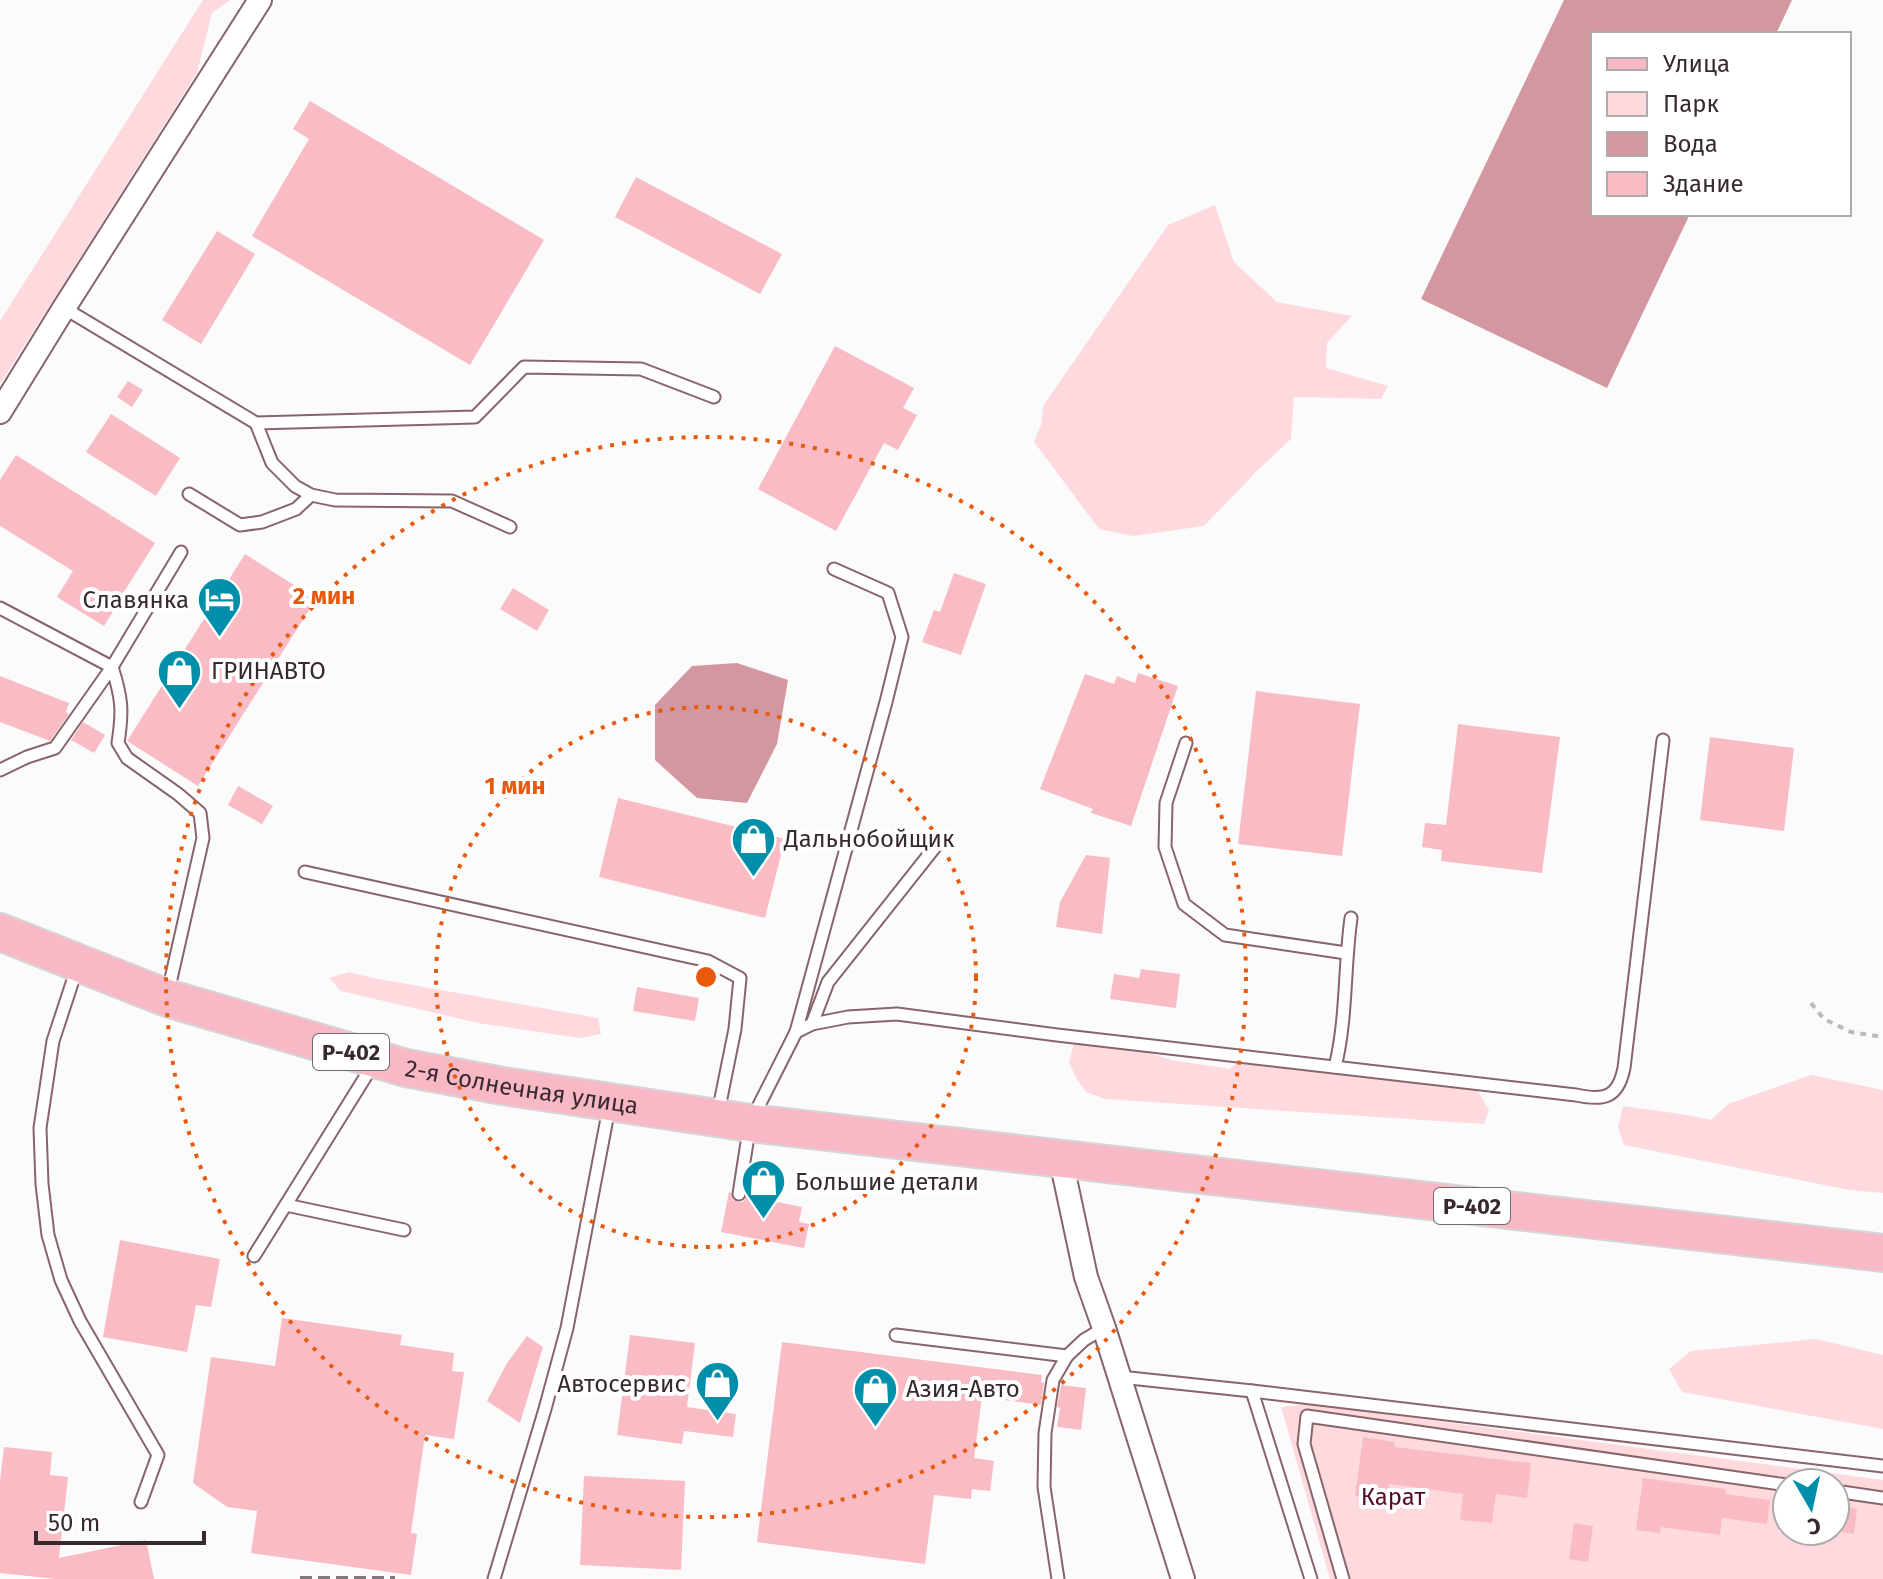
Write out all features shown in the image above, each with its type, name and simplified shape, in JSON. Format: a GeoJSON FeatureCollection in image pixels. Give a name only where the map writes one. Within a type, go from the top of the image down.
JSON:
{"type":"FeatureCollection","features":[{"type":"Feature","properties":{"kind":"main road","name":"2-я Солнечная улица"},"geometry":{"type":"LineString","coordinates":[[0,932],[167,998],[406,1068],[610,1103],[1061,1160]]}},
{"type":"Feature","properties":{"kind":"main road","name":"Р-402"},"geometry":{"type":"LineString","coordinates":[[1061,1160],[1883,1253]]}},
{"type":"Feature","properties":{"kind":"street"},"geometry":{"type":"LineString","coordinates":[[0,412],[260,0]]}},
{"type":"Feature","properties":{"kind":"street"},"geometry":{"type":"LineString","coordinates":[[1061,1160],[1086,1277],[1183,1579]]}},
{"type":"Feature","properties":{"kind":"lane"},"geometry":{"type":"LineString","coordinates":[[64,308],[256,423],[475,417],[524,367],[641,369],[714,397]]}},
{"type":"Feature","properties":{"kind":"lane"},"geometry":{"type":"LineString","coordinates":[[256,423],[272,463],[295,486],[311,495],[335,500],[452,501],[510,527]]}},
{"type":"Feature","properties":{"kind":"lane"},"geometry":{"type":"LineString","coordinates":[[189,494],[240,525],[262,522],[296,509],[311,495]]}},
{"type":"Feature","properties":{"kind":"lane"},"geometry":{"type":"LineString","coordinates":[[0,770],[55,748],[112,667],[181,552]]}},
{"type":"Feature","properties":{"kind":"lane"},"geometry":{"type":"LineString","coordinates":[[734,1120],[796,1032],[902,637],[888,593],[834,569]]}},
{"type":"Feature","properties":{"kind":"lane"},"geometry":{"type":"LineString","coordinates":[[0,608],[112,667],[121,696],[118,743],[127,758],[200,813],[203,838],[167,998]]}},
{"type":"Feature","properties":{"kind":"lane"},"geometry":{"type":"LineString","coordinates":[[796,1032],[812,1024],[848,1017],[897,1014],[1592,1099],[1610,1096],[1621,1085],[1663,740]]}},
{"type":"Feature","properties":{"kind":"lane"},"geometry":{"type":"LineString","coordinates":[[1186,743],[1166,803],[1165,847],[1184,904],[1225,935],[1346,953]]}},
{"type":"Feature","properties":{"kind":"lane"},"geometry":{"type":"LineString","coordinates":[[812,1024],[828,982],[939,842]]}},
{"type":"Feature","properties":{"kind":"lane"},"geometry":{"type":"LineString","coordinates":[[305,872],[708,961],[740,978],[735,1029],[734,1120],[739,1194]]}},
{"type":"Feature","properties":{"kind":"lane"},"geometry":{"type":"LineString","coordinates":[[1335,1067],[1342,1041],[1346,953],[1351,918]]}},
{"type":"Feature","properties":{"kind":"lane"},"geometry":{"type":"LineString","coordinates":[[78,963],[53,1041],[40,1128],[48,1235],[61,1280],[80,1321],[158,1455],[141,1502]]}},
{"type":"Feature","properties":{"kind":"lane"},"geometry":{"type":"LineString","coordinates":[[254,1256],[376,1060]]}},
{"type":"Feature","properties":{"kind":"lane"},"geometry":{"type":"LineString","coordinates":[[494,1579],[567,1328],[610,1103]]}},
{"type":"Feature","properties":{"kind":"lane"},"geometry":{"type":"LineString","coordinates":[[286,1205],[404,1230]]}},
{"type":"Feature","properties":{"kind":"lane"},"geometry":{"type":"LineString","coordinates":[[1058,1579],[1044,1487],[1045,1433],[1053,1380],[1067,1356],[1084,1340],[1104,1328]]}},
{"type":"Feature","properties":{"kind":"lane"},"geometry":{"type":"LineString","coordinates":[[896,1335],[1067,1356]]}},
{"type":"Feature","properties":{"kind":"lane"},"geometry":{"type":"LineString","coordinates":[[1119,1377],[1883,1466]]}},
{"type":"Feature","properties":{"kind":"lane"},"geometry":{"type":"LineString","coordinates":[[1252,1391],[1311,1579]]}},
{"type":"Feature","properties":{"kind":"lane"},"geometry":{"type":"LineString","coordinates":[[1343,1579],[1304,1444],[1307,1416],[1771,1483]]}},
{"type":"Feature","properties":{"kind":"lane"},"geometry":{"type":"LineString","coordinates":[[1851,1493],[1883,1498]]}},
{"type":"Feature","properties":{"kind":"path"},"geometry":{"type":"LineString","coordinates":[[1811,1003],[1824,1019],[1851,1032],[1883,1037]]}},
{"type":"Feature","properties":{"kind":"green space"},"geometry":{"type":"Polygon","coordinates":[[[203,0],[230,0],[212,13],[197,73],[0,384],[0,321],[203,0]]]}},
{"type":"Feature","properties":{"kind":"green space"},"geometry":{"type":"Polygon","coordinates":[[[1215,205],[1234,262],[1277,302],[1352,316],[1327,343],[1326,368],[1388,386],[1381,399],[1294,397],[1291,439],[1204,526],[1133,536],[1099,529],[1034,442],[1041,425],[1043,406],[1168,225],[1215,205]]]}},
{"type":"Feature","properties":{"kind":"green space"},"geometry":{"type":"Polygon","coordinates":[[[349,972],[598,1018],[601,1034],[580,1038],[478,1023],[341,991],[329,978],[349,972]]]}},
{"type":"Feature","properties":{"kind":"green space"},"geometry":{"type":"Polygon","coordinates":[[[1074,1043],[1127,1046],[1171,1060],[1230,1069],[1236,1063],[1478,1091],[1489,1110],[1484,1124],[1105,1099],[1086,1092],[1076,1078],[1069,1062],[1074,1043]]]}},
{"type":"Feature","properties":{"kind":"green space"},"geometry":{"type":"Polygon","coordinates":[[[1811,1075],[1883,1090],[1883,1193],[1849,1190],[1624,1145],[1618,1127],[1623,1106],[1711,1120],[1728,1104],[1811,1075]]]}},
{"type":"Feature","properties":{"kind":"green space"},"geometry":{"type":"Polygon","coordinates":[[[1816,1339],[1883,1355],[1883,1429],[1682,1392],[1669,1369],[1691,1351],[1816,1339]]]}},
{"type":"Feature","properties":{"kind":"green space","name":"Карат"},"geometry":{"type":"Polygon","coordinates":[[[1309,1404],[1785,1467],[1771,1467],[1771,1547],[1851,1547],[1851,1476],[1883,1480],[1883,1579],[1330,1579],[1281,1407],[1309,1404]]]}},
{"type":"Feature","properties":{"kind":"water"},"geometry":{"type":"Polygon","coordinates":[[[1564,0],[1792,0],[1777,32],[1591,32],[1591,216],[1689,216],[1607,388],[1421,299],[1564,0]]]}},
{"type":"Feature","properties":{"kind":"water"},"geometry":{"type":"Polygon","coordinates":[[[737,663],[788,680],[777,744],[747,803],[697,798],[655,760],[655,705],[692,666],[737,663]]]}},
{"type":"Feature","properties":{"kind":"building"},"geometry":{"type":"Polygon","coordinates":[[[310,101],[544,240],[470,365],[252,236],[309,139],[293,129],[310,101]]]}},
{"type":"Feature","properties":{"kind":"building"},"geometry":{"type":"Polygon","coordinates":[[[636,177],[782,254],[760,294],[615,217],[636,177]]]}},
{"type":"Feature","properties":{"kind":"building"},"geometry":{"type":"Polygon","coordinates":[[[217,231],[255,254],[201,344],[162,320],[217,231]]]}},
{"type":"Feature","properties":{"kind":"building"},"geometry":{"type":"Polygon","coordinates":[[[835,346],[914,388],[903,408],[917,415],[898,450],[884,443],[836,531],[758,489],[835,346]]]}},
{"type":"Feature","properties":{"kind":"building"},"geometry":{"type":"Polygon","coordinates":[[[128,381],[143,390],[132,407],[117,397],[128,381]]]}},
{"type":"Feature","properties":{"kind":"building"},"geometry":{"type":"Polygon","coordinates":[[[111,414],[180,458],[156,496],[86,452],[111,414]]]}},
{"type":"Feature","properties":{"kind":"building"},"geometry":{"type":"Polygon","coordinates":[[[16,455],[155,543],[104,626],[57,597],[73,571],[0,526],[0,480],[16,455]]]}},
{"type":"Feature","properties":{"kind":"building"},"geometry":{"type":"Polygon","coordinates":[[[245,554],[316,599],[198,786],[127,741],[245,554]]]}},
{"type":"Feature","properties":{"kind":"building"},"geometry":{"type":"Polygon","coordinates":[[[954,573],[986,584],[961,655],[922,642],[934,610],[940,612],[954,573]]]}},
{"type":"Feature","properties":{"kind":"building"},"geometry":{"type":"Polygon","coordinates":[[[513,588],[549,610],[537,631],[500,609],[513,588]]]}},
{"type":"Feature","properties":{"kind":"building"},"geometry":{"type":"Polygon","coordinates":[[[1138,673],[1178,686],[1131,826],[1091,813],[1093,809],[1040,789],[1085,674],[1114,684],[1117,676],[1135,683],[1138,673]]]}},
{"type":"Feature","properties":{"kind":"building"},"geometry":{"type":"Polygon","coordinates":[[[0,676],[69,703],[66,712],[69,714],[50,741],[0,722],[0,676]]]}},
{"type":"Feature","properties":{"kind":"building"},"geometry":{"type":"Polygon","coordinates":[[[1256,691],[1360,704],[1342,856],[1238,844],[1256,691]]]}},
{"type":"Feature","properties":{"kind":"building"},"geometry":{"type":"Polygon","coordinates":[[[83,722],[105,735],[94,753],[71,740],[83,722]]]}},
{"type":"Feature","properties":{"kind":"building"},"geometry":{"type":"Polygon","coordinates":[[[1458,724],[1560,737],[1542,873],[1441,861],[1442,850],[1422,847],[1425,823],[1446,825],[1458,724]]]}},
{"type":"Feature","properties":{"kind":"building"},"geometry":{"type":"Polygon","coordinates":[[[1710,737],[1794,748],[1784,831],[1700,820],[1710,737]]]}},
{"type":"Feature","properties":{"kind":"building"},"geometry":{"type":"Polygon","coordinates":[[[238,786],[273,806],[262,824],[228,805],[238,786]]]}},
{"type":"Feature","properties":{"kind":"building"},"geometry":{"type":"Polygon","coordinates":[[[618,798],[785,839],[765,918],[599,877],[618,798]]]}},
{"type":"Feature","properties":{"kind":"building"},"geometry":{"type":"Polygon","coordinates":[[[1086,855],[1110,858],[1102,934],[1056,927],[1060,902],[1086,855]]]}},
{"type":"Feature","properties":{"kind":"building"},"geometry":{"type":"Polygon","coordinates":[[[1141,969],[1180,974],[1176,1008],[1110,999],[1114,974],[1139,978],[1141,969]]]}},
{"type":"Feature","properties":{"kind":"building"},"geometry":{"type":"Polygon","coordinates":[[[637,987],[699,998],[695,1021],[633,1011],[637,987]]]}},
{"type":"Feature","properties":{"kind":"building"},"geometry":{"type":"Polygon","coordinates":[[[729,1192],[737,1202],[743,1202],[747,1196],[802,1207],[799,1222],[809,1224],[804,1248],[721,1232],[729,1192]]]}},
{"type":"Feature","properties":{"kind":"building"},"geometry":{"type":"Polygon","coordinates":[[[120,1240],[220,1259],[211,1307],[196,1305],[187,1352],[103,1337],[120,1240]]]}},
{"type":"Feature","properties":{"kind":"building"},"geometry":{"type":"Polygon","coordinates":[[[282,1318],[402,1335],[400,1345],[454,1353],[452,1371],[464,1372],[454,1439],[425,1435],[411,1533],[417,1534],[411,1575],[251,1553],[257,1511],[227,1507],[193,1483],[211,1357],[275,1366],[282,1318]]]}},
{"type":"Feature","properties":{"kind":"building"},"geometry":{"type":"Polygon","coordinates":[[[630,1335],[695,1343],[687,1407],[736,1414],[733,1437],[684,1431],[682,1444],[617,1435],[630,1335]]]}},
{"type":"Feature","properties":{"kind":"building"},"geometry":{"type":"Polygon","coordinates":[[[527,1336],[543,1347],[520,1423],[487,1401],[507,1363],[527,1336]]]}},
{"type":"Feature","properties":{"kind":"building","name":"Азия-Авто"},"geometry":{"type":"Polygon","coordinates":[[[782,1342],[1042,1375],[1041,1405],[982,1397],[974,1458],[994,1461],[990,1491],[972,1489],[971,1499],[934,1495],[925,1564],[757,1542],[782,1342]]]}},
{"type":"Feature","properties":{"kind":"building"},"geometry":{"type":"Polygon","coordinates":[[[1061,1385],[1086,1388],[1081,1430],[1057,1427],[1061,1385]]]}},
{"type":"Feature","properties":{"kind":"building"},"geometry":{"type":"Polygon","coordinates":[[[1363,1437],[1395,1442],[1394,1447],[1531,1463],[1527,1498],[1496,1494],[1492,1523],[1460,1520],[1463,1494],[1389,1484],[1387,1500],[1355,1496],[1363,1437]]]}},
{"type":"Feature","properties":{"kind":"building"},"geometry":{"type":"Polygon","coordinates":[[[4,1447],[52,1452],[50,1475],[68,1477],[59,1558],[146,1540],[154,1579],[56,1579],[0,1573],[0,1481],[4,1447]]]}},
{"type":"Feature","properties":{"kind":"building"},"geometry":{"type":"Polygon","coordinates":[[[584,1476],[685,1481],[681,1570],[580,1565],[584,1476]]]}},
{"type":"Feature","properties":{"kind":"building"},"geometry":{"type":"Polygon","coordinates":[[[1643,1478],[1726,1489],[1725,1494],[1770,1500],[1767,1524],[1722,1518],[1720,1535],[1661,1527],[1660,1533],[1636,1530],[1643,1478]]]}},
{"type":"Feature","properties":{"kind":"building"},"geometry":{"type":"Polygon","coordinates":[[[1851,1508],[1857,1509],[1854,1534],[1851,1534],[1851,1508]]]}},
{"type":"Feature","properties":{"kind":"building"},"geometry":{"type":"Polygon","coordinates":[[[1574,1523],[1593,1526],[1588,1562],[1569,1559],[1574,1523]]]}},
{"type":"Feature","properties":{"kind":"railway"},"geometry":{"type":"LineString","coordinates":[[300,1579],[395,1579]]}},
{"type":"Feature","properties":{"kind":"place","name":"Славянка"},"geometry":{"type":"Point","coordinates":[220,639]}},
{"type":"Feature","properties":{"kind":"place","name":"ГРИНАВТО"},"geometry":{"type":"Point","coordinates":[180,710]}},
{"type":"Feature","properties":{"kind":"place","name":"Дальнобойщик"},"geometry":{"type":"Point","coordinates":[753,878]}},
{"type":"Feature","properties":{"kind":"place","name":"Большие детали"},"geometry":{"type":"Point","coordinates":[764,1221]}},
{"type":"Feature","properties":{"kind":"place","name":"Автосервис"},"geometry":{"type":"Point","coordinates":[717,1423]}},
{"type":"Feature","properties":{"kind":"place","name":"Азия-Авто"},"geometry":{"type":"Point","coordinates":[875,1428]}}]}
